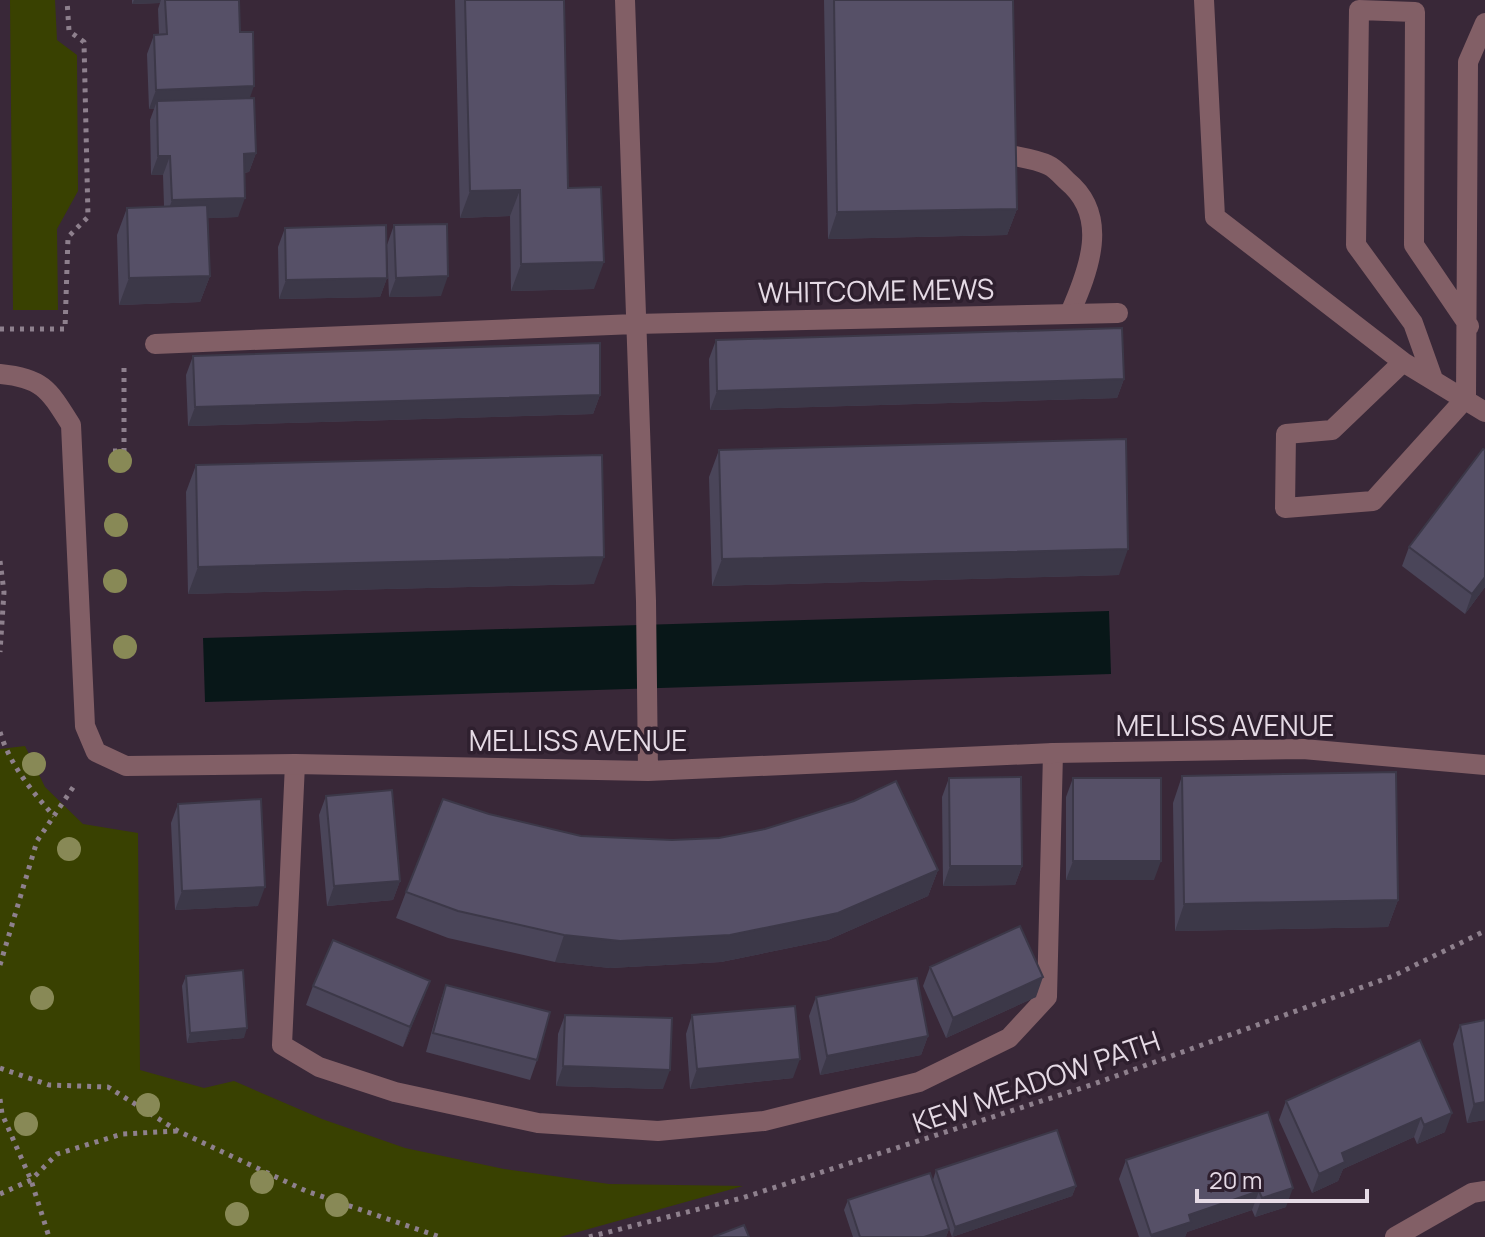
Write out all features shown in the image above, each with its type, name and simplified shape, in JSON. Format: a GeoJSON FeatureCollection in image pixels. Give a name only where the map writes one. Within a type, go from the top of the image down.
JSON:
{"type":"FeatureCollection","features":[{"type":"Feature","properties":{"kind":"street"},"geometry":{"type":"LineString","coordinates":[[625,0],[646,601],[648,771]]}},
{"type":"Feature","properties":{"kind":"street"},"geometry":{"type":"LineString","coordinates":[[1204,0],[1215,217],[1403,362],[1485,412]]}},
{"type":"Feature","properties":{"kind":"street"},"geometry":{"type":"LineString","coordinates":[[1433,379],[1413,323],[1356,245],[1359,10],[1415,12],[1414,245],[1469,326]]}},
{"type":"Feature","properties":{"kind":"street"},"geometry":{"type":"LineString","coordinates":[[1403,362],[1332,430],[1286,434],[1285,508],[1373,501],[1466,398],[1469,326],[1468,62],[1485,23]]}},
{"type":"Feature","properties":{"kind":"street"},"geometry":{"type":"LineString","coordinates":[[1005,154],[1048,165],[1073,186],[1091,208],[1093,243],[1084,280],[1070,313]]}},
{"type":"Feature","properties":{"kind":"street","name":"WHITCOME MEWS"},"geometry":{"type":"LineString","coordinates":[[155,344],[635,324],[1118,313]]}},
{"type":"Feature","properties":{"kind":"street"},"geometry":{"type":"LineString","coordinates":[[0,374],[31,377],[55,400],[71,425],[85,726],[96,752]]}},
{"type":"Feature","properties":{"kind":"street","name":"MELLISS AVENUE"},"geometry":{"type":"LineString","coordinates":[[96,752],[126,766],[295,764],[648,771],[1053,753],[1303,749],[1485,765]]}},
{"type":"Feature","properties":{"kind":"street"},"geometry":{"type":"LineString","coordinates":[[295,764],[282,1045],[319,1067],[395,1092],[538,1123],[658,1131],[764,1121],[919,1082],[1009,1038],[1047,997],[1053,753]]}},
{"type":"Feature","properties":{"kind":"street"},"geometry":{"type":"LineString","coordinates":[[1395,1237],[1472,1193],[1485,1191]]}},
{"type":"Feature","properties":{"kind":"path"},"geometry":{"type":"LineString","coordinates":[[0,329],[65,329],[68,237],[88,217],[84,42],[69,31],[67,0]]}},
{"type":"Feature","properties":{"kind":"path"},"geometry":{"type":"LineString","coordinates":[[72,451],[124,451],[125,355],[155,344]]}},
{"type":"Feature","properties":{"kind":"path"},"geometry":{"type":"LineString","coordinates":[[0,561],[4,592],[0,652]]}},
{"type":"Feature","properties":{"kind":"path"},"geometry":{"type":"LineString","coordinates":[[0,732],[13,759],[54,816]]}},
{"type":"Feature","properties":{"kind":"path"},"geometry":{"type":"LineString","coordinates":[[0,965],[2,947],[37,841],[96,752]]}},
{"type":"Feature","properties":{"kind":"path","name":"KEW MEADOW PATH"},"geometry":{"type":"LineString","coordinates":[[589,1237],[742,1198],[1091,1085],[1393,976],[1485,931]]}},
{"type":"Feature","properties":{"kind":"path"},"geometry":{"type":"LineString","coordinates":[[0,1068],[49,1085],[108,1087],[178,1131],[306,1191],[440,1237]]}},
{"type":"Feature","properties":{"kind":"path"},"geometry":{"type":"LineString","coordinates":[[0,1099],[2,1114],[31,1180],[49,1237]]}},
{"type":"Feature","properties":{"kind":"path"},"geometry":{"type":"LineString","coordinates":[[0,1194],[31,1180],[57,1154],[122,1134],[178,1131]]}},
{"type":"Feature","properties":{"kind":"green space"},"geometry":{"type":"Polygon","coordinates":[[[10,0],[55,0],[57,40],[77,55],[78,191],[57,229],[58,310],[13,310],[10,0]]]}},
{"type":"Feature","properties":{"kind":"green space"},"geometry":{"type":"Polygon","coordinates":[[[25,746],[45,787],[83,824],[138,833],[140,1070],[204,1088],[234,1081],[322,1119],[405,1148],[504,1169],[609,1184],[743,1186],[560,1237],[0,1237],[0,749],[25,746]]]}},
{"type":"Feature","properties":{"kind":"shaded area"},"geometry":{"type":"Polygon","coordinates":[[[1109,611],[1111,674],[205,702],[203,638],[1109,611]]]}},
{"type":"Feature","properties":{"kind":"building"},"geometry":{"type":"Polygon","coordinates":[[[165,0],[239,0],[240,32],[253,32],[254,86],[156,90],[154,35],[167,34],[165,0]]]}},
{"type":"Feature","properties":{"kind":"building"},"geometry":{"type":"Polygon","coordinates":[[[465,0],[564,0],[568,188],[601,187],[604,262],[521,264],[520,190],[470,191],[465,0]]]}},
{"type":"Feature","properties":{"kind":"building"},"geometry":{"type":"Polygon","coordinates":[[[834,0],[1013,0],[1017,209],[837,212],[834,0]]]}},
{"type":"Feature","properties":{"kind":"building"},"geometry":{"type":"Polygon","coordinates":[[[254,98],[256,153],[244,154],[245,198],[172,200],[170,156],[158,156],[157,101],[254,98]]]}},
{"type":"Feature","properties":{"kind":"building"},"geometry":{"type":"Polygon","coordinates":[[[207,205],[210,276],[129,278],[127,208],[207,205]]]}},
{"type":"Feature","properties":{"kind":"building"},"geometry":{"type":"Polygon","coordinates":[[[447,224],[448,276],[396,278],[394,225],[447,224]]]}},
{"type":"Feature","properties":{"kind":"building"},"geometry":{"type":"Polygon","coordinates":[[[386,225],[387,278],[286,280],[285,228],[386,225]]]}},
{"type":"Feature","properties":{"kind":"building"},"geometry":{"type":"Polygon","coordinates":[[[1122,328],[1124,379],[717,391],[716,340],[1122,328]]]}},
{"type":"Feature","properties":{"kind":"building"},"geometry":{"type":"Polygon","coordinates":[[[600,343],[600,395],[195,407],[193,356],[600,343]]]}},
{"type":"Feature","properties":{"kind":"building"},"geometry":{"type":"Polygon","coordinates":[[[1126,439],[1128,549],[722,559],[719,450],[1126,439]]]}},
{"type":"Feature","properties":{"kind":"building"},"geometry":{"type":"Polygon","coordinates":[[[1483,449],[1485,577],[1472,594],[1409,547],[1483,449]]]}},
{"type":"Feature","properties":{"kind":"building"},"geometry":{"type":"Polygon","coordinates":[[[602,455],[604,557],[198,567],[196,465],[602,455]]]}},
{"type":"Feature","properties":{"kind":"building"},"geometry":{"type":"Polygon","coordinates":[[[1396,772],[1398,900],[1184,904],[1182,776],[1396,772]]]}},
{"type":"Feature","properties":{"kind":"building"},"geometry":{"type":"Polygon","coordinates":[[[1021,777],[1022,866],[950,866],[949,778],[1021,777]]]}},
{"type":"Feature","properties":{"kind":"building"},"geometry":{"type":"Polygon","coordinates":[[[1073,778],[1161,778],[1161,861],[1073,861],[1073,778]]]}},
{"type":"Feature","properties":{"kind":"building"},"geometry":{"type":"Polygon","coordinates":[[[896,781],[938,870],[838,913],[730,935],[620,941],[564,935],[458,911],[406,892],[443,799],[489,814],[581,836],[672,840],[719,838],[765,829],[854,801],[896,781]]]}},
{"type":"Feature","properties":{"kind":"building"},"geometry":{"type":"Polygon","coordinates":[[[392,790],[400,881],[334,886],[326,796],[392,790]]]}},
{"type":"Feature","properties":{"kind":"building"},"geometry":{"type":"Polygon","coordinates":[[[261,799],[265,887],[182,891],[178,804],[261,799]]]}},
{"type":"Feature","properties":{"kind":"building"},"geometry":{"type":"Polygon","coordinates":[[[1020,926],[1043,977],[953,1018],[930,967],[1020,926]]]}},
{"type":"Feature","properties":{"kind":"building"},"geometry":{"type":"Polygon","coordinates":[[[333,940],[430,981],[410,1027],[313,986],[333,940]]]}},
{"type":"Feature","properties":{"kind":"building"},"geometry":{"type":"Polygon","coordinates":[[[243,970],[247,1028],[190,1033],[186,976],[243,970]]]}},
{"type":"Feature","properties":{"kind":"building"},"geometry":{"type":"Polygon","coordinates":[[[917,978],[928,1036],[827,1056],[816,997],[917,978]]]}},
{"type":"Feature","properties":{"kind":"building"},"geometry":{"type":"Polygon","coordinates":[[[446,985],[550,1012],[537,1060],[433,1033],[446,985]]]}},
{"type":"Feature","properties":{"kind":"building"},"geometry":{"type":"Polygon","coordinates":[[[795,1006],[800,1059],[697,1069],[692,1015],[795,1006]]]}},
{"type":"Feature","properties":{"kind":"building"},"geometry":{"type":"Polygon","coordinates":[[[565,1015],[672,1018],[670,1070],[563,1066],[565,1015]]]}},
{"type":"Feature","properties":{"kind":"building"},"geometry":{"type":"Polygon","coordinates":[[[1485,1020],[1485,1102],[1474,1104],[1460,1025],[1485,1020]]]}},
{"type":"Feature","properties":{"kind":"building"},"geometry":{"type":"Polygon","coordinates":[[[1420,1040],[1452,1113],[1424,1125],[1421,1118],[1342,1153],[1345,1162],[1319,1174],[1286,1101],[1420,1040]]]}},
{"type":"Feature","properties":{"kind":"building"},"geometry":{"type":"Polygon","coordinates":[[[1268,1112],[1293,1188],[1262,1198],[1259,1191],[1189,1215],[1191,1222],[1151,1235],[1126,1160],[1268,1112]]]}},
{"type":"Feature","properties":{"kind":"building"},"geometry":{"type":"Polygon","coordinates":[[[1057,1130],[1076,1186],[955,1227],[936,1170],[1057,1130]]]}},
{"type":"Feature","properties":{"kind":"building"},"geometry":{"type":"Polygon","coordinates":[[[930,1173],[949,1229],[924,1237],[860,1237],[848,1200],[930,1173]]]}},
{"type":"Feature","properties":{"kind":"building"},"geometry":{"type":"Polygon","coordinates":[[[744,1225],[749,1237],[713,1237],[744,1225]]]}}]}
